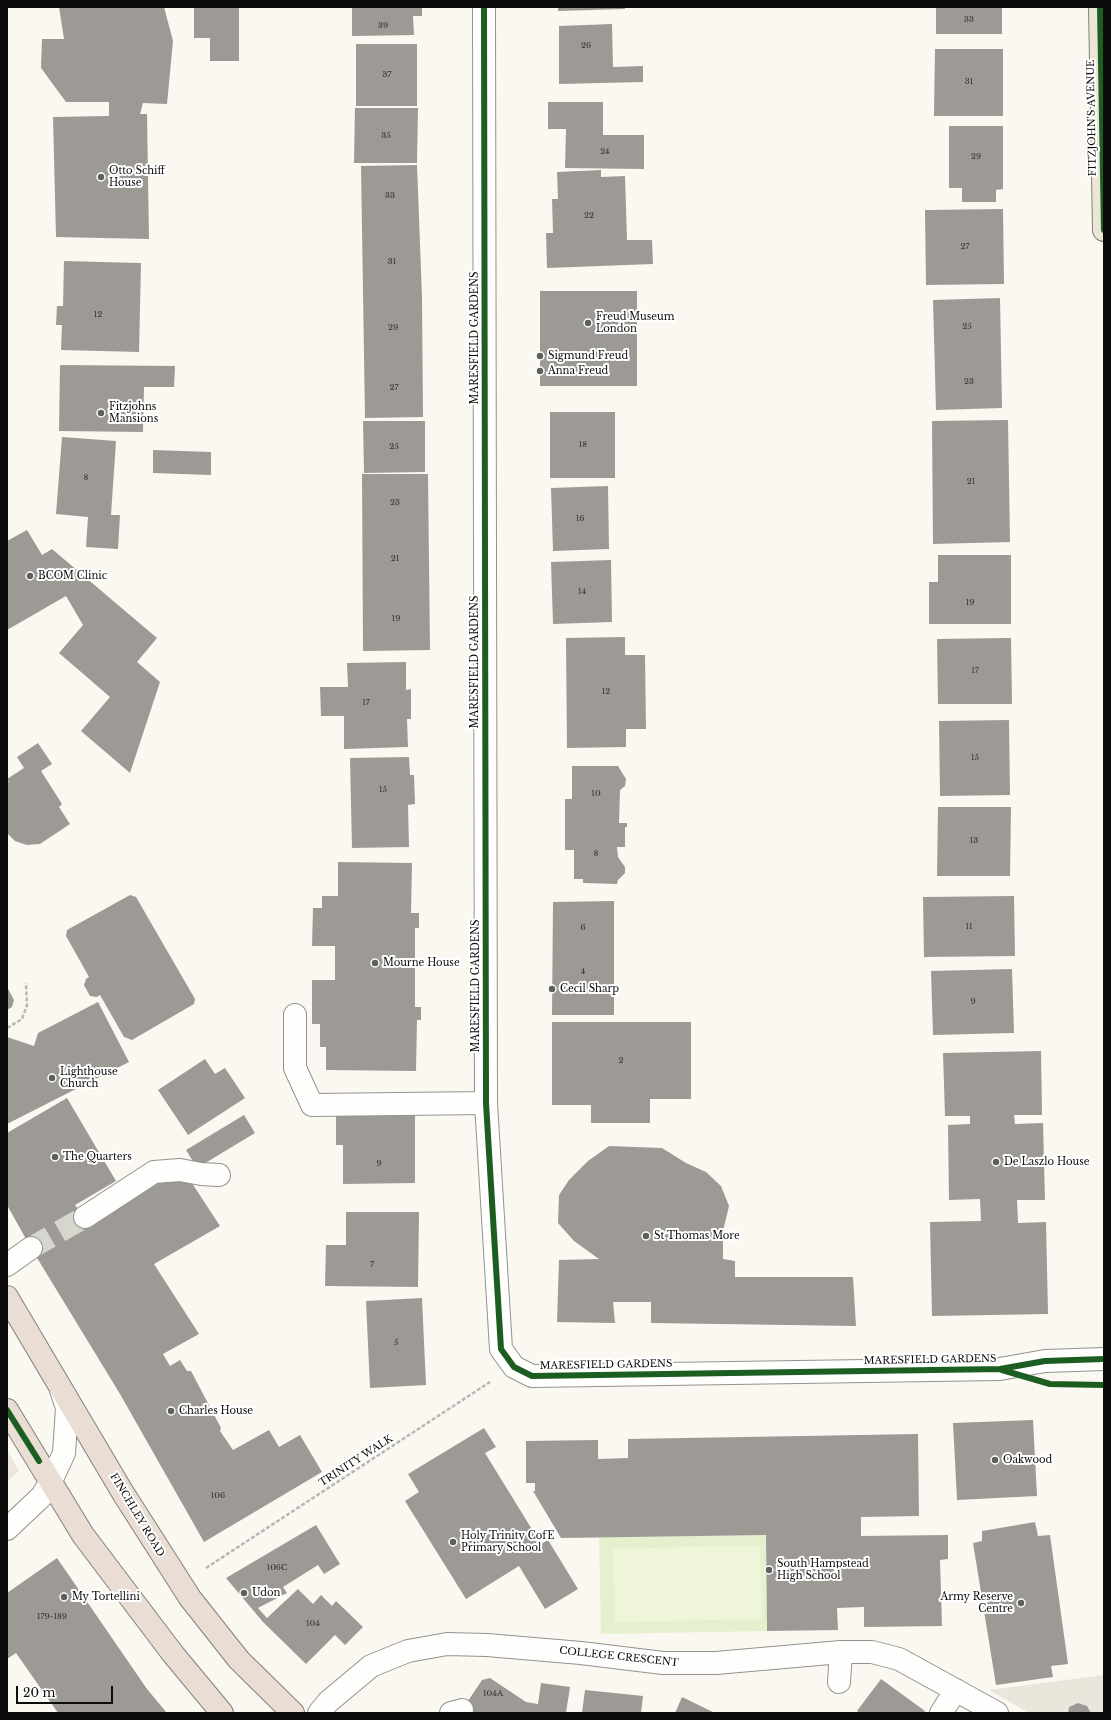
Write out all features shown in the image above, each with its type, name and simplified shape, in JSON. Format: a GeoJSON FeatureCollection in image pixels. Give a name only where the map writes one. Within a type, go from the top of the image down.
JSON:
{"type":"FeatureCollection","features":[{"type":"Feature","properties":{"kind":"highway","name":"FINCHLEY ROAD"},"geometry":{"type":"LineString","coordinates":[[7,1296],[123,1493],[190,1598],[239,1660],[293,1713]]}},
{"type":"Feature","properties":{"kind":"highway"},"geometry":{"type":"LineString","coordinates":[[7,1410],[52,1481],[83,1535],[173,1654],[222,1713]]}},
{"type":"Feature","properties":{"kind":"main road","name":"FITZJOHN'S AVENUE"},"geometry":{"type":"LineString","coordinates":[[1100,7],[1104,230]]}},
{"type":"Feature","properties":{"kind":"street","name":"MARESFIELD GARDENS"},"geometry":{"type":"LineString","coordinates":[[484,7],[486,1103],[501,1349],[514,1367],[532,1376],[1000,1369],[1045,1361],[1104,1359]]}},
{"type":"Feature","properties":{"kind":"street"},"geometry":{"type":"LineString","coordinates":[[296,1015],[296,1068],[312,1105],[486,1103]]}},
{"type":"Feature","properties":{"kind":"street"},"geometry":{"type":"LineString","coordinates":[[85,1217],[154,1172],[180,1170],[201,1174],[218,1175]]}},
{"type":"Feature","properties":{"kind":"street"},"geometry":{"type":"LineString","coordinates":[[7,1265],[31,1248]]}},
{"type":"Feature","properties":{"kind":"street"},"geometry":{"type":"LineString","coordinates":[[7,1529],[42,1496],[52,1481],[64,1454],[66,1408],[59,1385]]}},
{"type":"Feature","properties":{"kind":"street","name":"COLLEGE CRESCENT"},"geometry":{"type":"LineString","coordinates":[[319,1713],[328,1702],[371,1666],[408,1650],[447,1644],[487,1645],[566,1651],[663,1663],[716,1663],[841,1652],[872,1652],[899,1659],[997,1713]]}},
{"type":"Feature","properties":{"kind":"street"},"geometry":{"type":"LineString","coordinates":[[839,1682],[841,1652]]}},
{"type":"Feature","properties":{"kind":"street"},"geometry":{"type":"LineString","coordinates":[[941,1713],[956,1690]]}},
{"type":"Feature","properties":{"kind":"path"},"geometry":{"type":"LineString","coordinates":[[7,1028],[22,1019],[27,1005],[26,983]]}},
{"type":"Feature","properties":{"kind":"green space"},"geometry":{"type":"Polygon","coordinates":[[[766,1535],[767,1631],[601,1634],[599,1537],[766,1535]]]}},
{"type":"Feature","properties":{"kind":"green space"},"geometry":{"type":"Polygon","coordinates":[[[760,1545],[762,1619],[615,1622],[613,1549],[760,1545]]]}},
{"type":"Feature","properties":{"kind":"shaded area"},"geometry":{"type":"Polygon","coordinates":[[[7,1450],[19,1471],[7,1482],[7,1450]]]}},
{"type":"Feature","properties":{"kind":"shaded area"},"geometry":{"type":"Polygon","coordinates":[[[1104,1675],[1104,1713],[1091,1713],[1087,1706],[1078,1703],[1069,1707],[1068,1713],[1029,1713],[989,1690],[1104,1675]]]}},
{"type":"Feature","properties":{"kind":"building","name":"Otto Schiff House"},"geometry":{"type":"Polygon","coordinates":[[[59,7],[164,7],[173,41],[167,104],[143,103],[140,114],[147,114],[149,239],[56,237],[53,117],[109,116],[109,102],[66,102],[41,68],[42,39],[64,39],[59,7]]]}},
{"type":"Feature","properties":{"kind":"building"},"geometry":{"type":"Polygon","coordinates":[[[194,7],[239,7],[239,61],[210,61],[210,38],[194,38],[194,7]]]}},
{"type":"Feature","properties":{"kind":"building"},"geometry":{"type":"Polygon","coordinates":[[[352,7],[422,7],[422,16],[413,16],[414,35],[352,36],[352,7]]]}},
{"type":"Feature","properties":{"kind":"building"},"geometry":{"type":"Polygon","coordinates":[[[558,7],[625,7],[625,9],[558,11],[558,7]]]}},
{"type":"Feature","properties":{"kind":"building"},"geometry":{"type":"Polygon","coordinates":[[[936,7],[1002,7],[1002,34],[936,34],[936,7]]]}},
{"type":"Feature","properties":{"kind":"building"},"geometry":{"type":"Polygon","coordinates":[[[612,24],[613,67],[643,66],[643,82],[559,84],[559,26],[612,24]]]}},
{"type":"Feature","properties":{"kind":"building"},"geometry":{"type":"Polygon","coordinates":[[[356,44],[417,44],[417,106],[356,106],[356,44]]]}},
{"type":"Feature","properties":{"kind":"building"},"geometry":{"type":"Polygon","coordinates":[[[935,49],[1003,49],[1003,116],[934,116],[935,49]]]}},
{"type":"Feature","properties":{"kind":"building"},"geometry":{"type":"Polygon","coordinates":[[[548,102],[603,102],[603,135],[644,135],[644,169],[565,168],[566,129],[548,129],[548,102]]]}},
{"type":"Feature","properties":{"kind":"building"},"geometry":{"type":"Polygon","coordinates":[[[355,108],[418,108],[417,163],[354,163],[355,108]]]}},
{"type":"Feature","properties":{"kind":"building"},"geometry":{"type":"Polygon","coordinates":[[[949,126],[1003,126],[1003,189],[996,190],[996,202],[962,202],[962,188],[949,188],[949,126]]]}},
{"type":"Feature","properties":{"kind":"building"},"geometry":{"type":"Polygon","coordinates":[[[417,165],[422,297],[423,417],[365,418],[361,166],[417,165]]]}},
{"type":"Feature","properties":{"kind":"building"},"geometry":{"type":"Polygon","coordinates":[[[601,170],[601,177],[625,176],[627,240],[652,240],[653,264],[547,268],[546,233],[553,233],[552,199],[558,199],[557,172],[601,170]]]}},
{"type":"Feature","properties":{"kind":"building"},"geometry":{"type":"Polygon","coordinates":[[[1003,209],[1004,284],[926,285],[925,210],[1003,209]]]}},
{"type":"Feature","properties":{"kind":"building"},"geometry":{"type":"Polygon","coordinates":[[[64,261],[141,263],[139,352],[61,350],[62,325],[56,325],[57,306],[63,306],[64,261]]]}},
{"type":"Feature","properties":{"kind":"building","name":"Freud Museum London"},"geometry":{"type":"Polygon","coordinates":[[[540,291],[637,291],[637,386],[540,386],[540,291]]]}},
{"type":"Feature","properties":{"kind":"building"},"geometry":{"type":"Polygon","coordinates":[[[1000,298],[1002,408],[936,410],[933,300],[1000,298]]]}},
{"type":"Feature","properties":{"kind":"building","name":"Fitzjohns Mansions"},"geometry":{"type":"Polygon","coordinates":[[[60,365],[175,366],[174,387],[144,387],[143,432],[59,431],[60,365]]]}},
{"type":"Feature","properties":{"kind":"building"},"geometry":{"type":"Polygon","coordinates":[[[550,412],[615,412],[615,478],[550,478],[550,412]]]}},
{"type":"Feature","properties":{"kind":"building"},"geometry":{"type":"Polygon","coordinates":[[[1008,420],[1010,542],[933,544],[932,421],[1008,420]]]}},
{"type":"Feature","properties":{"kind":"building"},"geometry":{"type":"Polygon","coordinates":[[[363,421],[425,421],[425,472],[364,473],[363,421]]]}},
{"type":"Feature","properties":{"kind":"building"},"geometry":{"type":"Polygon","coordinates":[[[62,437],[116,441],[111,515],[120,515],[118,549],[86,547],[88,517],[56,514],[62,437]]]}},
{"type":"Feature","properties":{"kind":"building"},"geometry":{"type":"Polygon","coordinates":[[[153,450],[211,452],[211,475],[153,473],[153,450]]]}},
{"type":"Feature","properties":{"kind":"building"},"geometry":{"type":"Polygon","coordinates":[[[362,474],[428,474],[430,650],[363,651],[362,474]]]}},
{"type":"Feature","properties":{"kind":"building"},"geometry":{"type":"Polygon","coordinates":[[[608,486],[609,549],[553,551],[551,488],[608,486]]]}},
{"type":"Feature","properties":{"kind":"building"},"geometry":{"type":"Polygon","coordinates":[[[27,530],[42,555],[52,549],[157,638],[137,662],[160,682],[130,773],[81,731],[110,697],[59,653],[83,625],[66,596],[7,630],[7,541],[27,530]]]}},
{"type":"Feature","properties":{"kind":"building"},"geometry":{"type":"Polygon","coordinates":[[[938,555],[1011,555],[1011,624],[929,624],[929,582],[938,582],[938,555]]]}},
{"type":"Feature","properties":{"kind":"building"},"geometry":{"type":"Polygon","coordinates":[[[611,560],[612,622],[553,624],[551,562],[611,560]]]}},
{"type":"Feature","properties":{"kind":"building"},"geometry":{"type":"Polygon","coordinates":[[[625,637],[625,655],[645,655],[646,729],[626,729],[626,747],[567,748],[566,638],[625,637]]]}},
{"type":"Feature","properties":{"kind":"building"},"geometry":{"type":"Polygon","coordinates":[[[1011,638],[1012,704],[938,704],[937,639],[1011,638]]]}},
{"type":"Feature","properties":{"kind":"building"},"geometry":{"type":"Polygon","coordinates":[[[406,662],[406,690],[411,689],[411,719],[407,719],[408,747],[344,749],[344,716],[321,716],[320,687],[348,687],[347,663],[406,662]]]}},
{"type":"Feature","properties":{"kind":"building"},"geometry":{"type":"Polygon","coordinates":[[[1009,720],[1010,795],[940,796],[939,721],[1009,720]]]}},
{"type":"Feature","properties":{"kind":"building"},"geometry":{"type":"Polygon","coordinates":[[[38,743],[52,764],[41,771],[62,804],[59,807],[70,824],[40,844],[27,845],[15,841],[7,833],[7,783],[9,782],[7,779],[24,768],[17,757],[38,743]]]}},
{"type":"Feature","properties":{"kind":"building"},"geometry":{"type":"Polygon","coordinates":[[[409,757],[410,775],[414,775],[415,804],[408,805],[409,847],[352,848],[350,758],[409,757]]]}},
{"type":"Feature","properties":{"kind":"building"},"geometry":{"type":"Polygon","coordinates":[[[572,766],[618,766],[626,779],[625,786],[620,790],[619,823],[627,823],[627,827],[625,827],[625,847],[617,847],[618,857],[625,867],[625,873],[618,880],[617,884],[583,883],[583,879],[574,879],[574,850],[565,850],[565,799],[572,799],[572,766]]]}},
{"type":"Feature","properties":{"kind":"building"},"geometry":{"type":"Polygon","coordinates":[[[938,807],[1011,807],[1010,876],[937,876],[938,807]]]}},
{"type":"Feature","properties":{"kind":"building","name":"Mourne House"},"geometry":{"type":"Polygon","coordinates":[[[338,862],[412,863],[411,913],[419,913],[419,928],[415,928],[415,1007],[421,1007],[421,1020],[417,1020],[416,1071],[326,1070],[326,1047],[320,1047],[320,1024],[312,1024],[312,980],[335,980],[335,946],[312,946],[313,908],[322,908],[322,896],[338,896],[338,862]]]}},
{"type":"Feature","properties":{"kind":"building"},"geometry":{"type":"Polygon","coordinates":[[[130,895],[136,897],[195,999],[194,1004],[132,1040],[124,1037],[100,995],[97,997],[90,996],[84,985],[86,979],[89,977],[66,936],[67,930],[130,895]]]}},
{"type":"Feature","properties":{"kind":"building"},"geometry":{"type":"Polygon","coordinates":[[[1014,896],[1015,956],[924,957],[923,897],[1014,896]]]}},
{"type":"Feature","properties":{"kind":"building"},"geometry":{"type":"Polygon","coordinates":[[[614,901],[614,1015],[552,1015],[553,902],[614,901]]]}},
{"type":"Feature","properties":{"kind":"building"},"geometry":{"type":"Polygon","coordinates":[[[1012,969],[1014,1033],[933,1035],[931,971],[1012,969]]]}},
{"type":"Feature","properties":{"kind":"building"},"geometry":{"type":"Polygon","coordinates":[[[7,987],[14,1000],[12,1007],[7,1010],[7,987]]]}},
{"type":"Feature","properties":{"kind":"building","name":"Lighthouse Church"},"geometry":{"type":"Polygon","coordinates":[[[98,1002],[129,1062],[7,1124],[7,1037],[34,1046],[38,1033],[98,1002]]]}},
{"type":"Feature","properties":{"kind":"building"},"geometry":{"type":"Polygon","coordinates":[[[552,1022],[691,1022],[691,1099],[650,1099],[650,1123],[591,1123],[591,1105],[552,1105],[552,1022]]]}},
{"type":"Feature","properties":{"kind":"building","name":"De Laszlo House"},"geometry":{"type":"Polygon","coordinates":[[[1041,1051],[1042,1115],[1014,1115],[1015,1124],[1043,1123],[1045,1200],[1017,1200],[1018,1223],[1046,1222],[1048,1314],[932,1316],[930,1222],[981,1221],[980,1199],[949,1200],[948,1125],[970,1124],[970,1116],[945,1116],[943,1053],[1041,1051]]]}},
{"type":"Feature","properties":{"kind":"building"},"geometry":{"type":"Polygon","coordinates":[[[205,1059],[215,1074],[225,1068],[245,1098],[188,1135],[158,1090],[205,1059]]]}},
{"type":"Feature","properties":{"kind":"building"},"geometry":{"type":"Polygon","coordinates":[[[67,1098],[116,1181],[75,1205],[87,1221],[152,1182],[169,1183],[184,1171],[220,1226],[154,1264],[199,1334],[163,1354],[170,1366],[180,1360],[187,1371],[191,1371],[221,1428],[220,1431],[233,1450],[269,1430],[279,1447],[300,1435],[322,1472],[204,1542],[120,1394],[31,1248],[7,1205],[7,1133],[67,1098]]]}},
{"type":"Feature","properties":{"kind":"building"},"geometry":{"type":"Polygon","coordinates":[[[415,1106],[415,1183],[343,1184],[343,1145],[336,1145],[336,1107],[415,1106]]]}},
{"type":"Feature","properties":{"kind":"building"},"geometry":{"type":"Polygon","coordinates":[[[244,1115],[255,1133],[197,1168],[186,1150],[244,1115]]]}},
{"type":"Feature","properties":{"kind":"building","name":"St Thomas More"},"geometry":{"type":"Polygon","coordinates":[[[609,1146],[662,1148],[686,1163],[706,1172],[721,1186],[729,1206],[723,1231],[723,1259],[735,1261],[735,1277],[853,1277],[856,1326],[651,1323],[651,1302],[613,1302],[615,1323],[557,1322],[559,1260],[599,1259],[574,1241],[558,1223],[559,1195],[569,1180],[588,1161],[609,1146]]]}},
{"type":"Feature","properties":{"kind":"building"},"geometry":{"type":"Polygon","coordinates":[[[346,1212],[419,1212],[418,1287],[325,1286],[326,1245],[346,1245],[346,1212]]]}},
{"type":"Feature","properties":{"kind":"building"},"geometry":{"type":"Polygon","coordinates":[[[422,1298],[426,1385],[370,1388],[366,1301],[422,1298]]]}},
{"type":"Feature","properties":{"kind":"building","name":"Oakwood"},"geometry":{"type":"Polygon","coordinates":[[[1033,1420],[1037,1496],[957,1500],[953,1423],[1033,1420]]]}},
{"type":"Feature","properties":{"kind":"building"},"geometry":{"type":"Polygon","coordinates":[[[484,1428],[496,1447],[485,1453],[541,1544],[548,1540],[578,1589],[545,1609],[519,1566],[466,1599],[405,1501],[419,1492],[408,1474],[484,1428]]]}},
{"type":"Feature","properties":{"kind":"building"},"geometry":{"type":"Polygon","coordinates":[[[918,1434],[919,1516],[861,1517],[861,1536],[948,1535],[948,1559],[940,1560],[942,1626],[864,1627],[864,1607],[837,1608],[838,1630],[767,1631],[766,1535],[561,1538],[533,1491],[535,1491],[535,1483],[526,1483],[526,1441],[598,1440],[598,1459],[628,1458],[628,1439],[918,1434]]]}},
{"type":"Feature","properties":{"kind":"building","name":"Army Reserve Centre"},"geometry":{"type":"Polygon","coordinates":[[[1035,1522],[1038,1536],[1050,1535],[1068,1664],[1051,1666],[1053,1677],[996,1685],[973,1543],[982,1541],[982,1531],[1035,1522]]]}},
{"type":"Feature","properties":{"kind":"building"},"geometry":{"type":"Polygon","coordinates":[[[316,1525],[340,1564],[324,1574],[318,1565],[283,1587],[287,1593],[258,1608],[267,1618],[298,1589],[313,1604],[321,1595],[332,1606],[336,1601],[363,1627],[345,1645],[335,1635],[306,1664],[263,1622],[226,1578],[316,1525]]]}},
{"type":"Feature","properties":{"kind":"building"},"geometry":{"type":"Polygon","coordinates":[[[57,1558],[147,1689],[167,1713],[58,1713],[16,1653],[7,1659],[7,1593],[57,1558]]]}},
{"type":"Feature","properties":{"kind":"building"},"geometry":{"type":"Polygon","coordinates":[[[490,1678],[526,1702],[538,1704],[541,1683],[570,1687],[566,1713],[460,1713],[482,1680],[490,1678]]]}},
{"type":"Feature","properties":{"kind":"building"},"geometry":{"type":"Polygon","coordinates":[[[881,1679],[925,1711],[924,1713],[860,1713],[857,1711],[881,1679]]]}},
{"type":"Feature","properties":{"kind":"building"},"geometry":{"type":"Polygon","coordinates":[[[585,1690],[643,1696],[641,1713],[582,1713],[585,1690]]]}},
{"type":"Feature","properties":{"kind":"building"},"geometry":{"type":"Polygon","coordinates":[[[682,1697],[715,1713],[675,1713],[682,1697]]]}},
{"type":"Feature","properties":{"kind":"building"},"geometry":{"type":"Polygon","coordinates":[[[1078,1703],[1087,1706],[1091,1713],[1068,1713],[1069,1707],[1078,1703]]]}},
{"type":"Feature","properties":{"kind":"tunnel"},"geometry":{"type":"LineString","coordinates":[[31,1248],[85,1217]]}},
{"type":"Feature","properties":{"kind":"cycle path"},"geometry":{"type":"LineString","coordinates":[[484,7],[486,1103],[501,1349],[514,1367],[532,1376],[1000,1369],[1045,1361],[1104,1359]]}},
{"type":"Feature","properties":{"kind":"cycle path"},"geometry":{"type":"LineString","coordinates":[[1100,7],[1104,230]]}},
{"type":"Feature","properties":{"kind":"cycle path"},"geometry":{"type":"LineString","coordinates":[[1002,1370],[1050,1384],[1104,1385]]}},
{"type":"Feature","properties":{"kind":"cycle path"},"geometry":{"type":"LineString","coordinates":[[7,1410],[39,1461]]}},
{"type":"Feature","properties":{"kind":"place","name":"Otto Schiff House"},"geometry":{"type":"Point","coordinates":[101,177]}},
{"type":"Feature","properties":{"kind":"place","name":"Freud Museum London"},"geometry":{"type":"Point","coordinates":[588,323]}},
{"type":"Feature","properties":{"kind":"place","name":"Sigmund Freud"},"geometry":{"type":"Point","coordinates":[540,356]}},
{"type":"Feature","properties":{"kind":"place","name":"Anna Freud"},"geometry":{"type":"Point","coordinates":[540,371]}},
{"type":"Feature","properties":{"kind":"place","name":"Fitzjohns Mansions"},"geometry":{"type":"Point","coordinates":[101,413]}},
{"type":"Feature","properties":{"kind":"place","name":"BCOM Clinic"},"geometry":{"type":"Point","coordinates":[30,576]}},
{"type":"Feature","properties":{"kind":"place","name":"Mourne House"},"geometry":{"type":"Point","coordinates":[375,963]}},
{"type":"Feature","properties":{"kind":"place","name":"Cecil Sharp"},"geometry":{"type":"Point","coordinates":[552,989]}},
{"type":"Feature","properties":{"kind":"place","name":"Lighthouse Church"},"geometry":{"type":"Point","coordinates":[52,1078]}},
{"type":"Feature","properties":{"kind":"place","name":"The Quarters"},"geometry":{"type":"Point","coordinates":[55,1157]}},
{"type":"Feature","properties":{"kind":"place","name":"De Laszlo House"},"geometry":{"type":"Point","coordinates":[996,1162]}},
{"type":"Feature","properties":{"kind":"place","name":"St Thomas More"},"geometry":{"type":"Point","coordinates":[646,1236]}},
{"type":"Feature","properties":{"kind":"place","name":"Charles House"},"geometry":{"type":"Point","coordinates":[171,1411]}},
{"type":"Feature","properties":{"kind":"place","name":"Oakwood"},"geometry":{"type":"Point","coordinates":[995,1460]}},
{"type":"Feature","properties":{"kind":"place","name":"Holy Trinity CofE Primary School"},"geometry":{"type":"Point","coordinates":[453,1542]}},
{"type":"Feature","properties":{"kind":"place","name":"South Hampstead High School"},"geometry":{"type":"Point","coordinates":[769,1570]}},
{"type":"Feature","properties":{"kind":"place","name":"Udon"},"geometry":{"type":"Point","coordinates":[244,1593]}},
{"type":"Feature","properties":{"kind":"place","name":"My Tortellini"},"geometry":{"type":"Point","coordinates":[64,1597]}},
{"type":"Feature","properties":{"kind":"place","name":"Army Reserve Centre"},"geometry":{"type":"Point","coordinates":[1021,1603]}}]}
